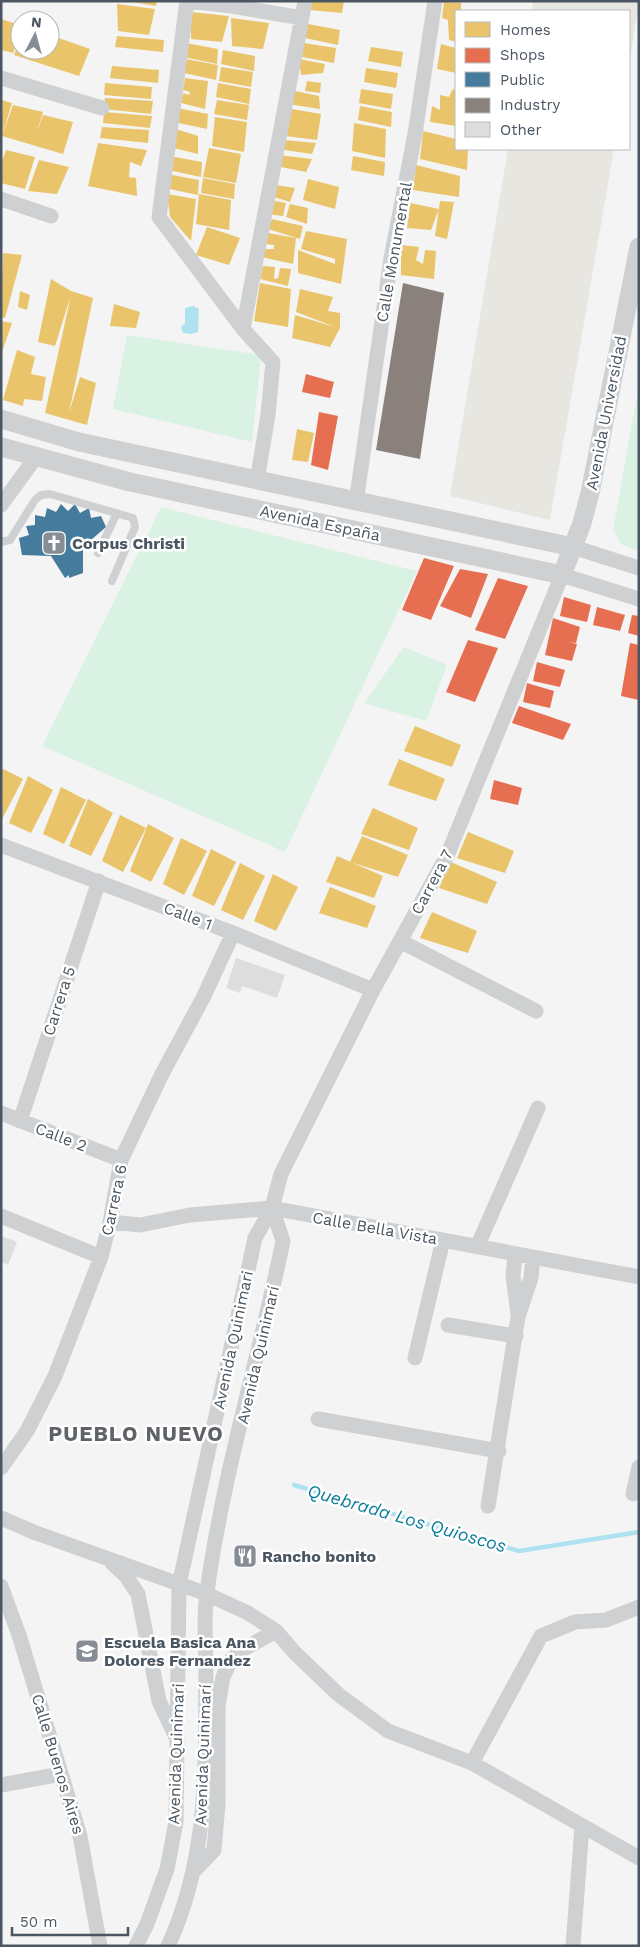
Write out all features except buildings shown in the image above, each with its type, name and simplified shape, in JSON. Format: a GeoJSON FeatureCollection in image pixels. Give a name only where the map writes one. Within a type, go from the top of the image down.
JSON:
{"type":"FeatureCollection","features":[{"type":"Feature","properties":{"kind":"street"},"geometry":{"type":"LineString","coordinates":[[257,481],[268,415],[273,362],[243,329],[160,217],[188,1],[302,18]]}},
{"type":"Feature","properties":{"kind":"street"},"geometry":{"type":"LineString","coordinates":[[243,329],[304,1]]}},
{"type":"Feature","properties":{"kind":"street","name":"Calle Monumental"},"geometry":{"type":"LineString","coordinates":[[356,503],[391,258],[415,134],[435,1]]}},
{"type":"Feature","properties":{"kind":"street"},"geometry":{"type":"LineString","coordinates":[[1,78],[102,108]]}},
{"type":"Feature","properties":{"kind":"street"},"geometry":{"type":"LineString","coordinates":[[1,199],[51,216]]}},
{"type":"Feature","properties":{"kind":"street","name":"Avenida Universidad"},"geometry":{"type":"LineString","coordinates":[[573,547],[590,493],[635,293],[639,248]]}},
{"type":"Feature","properties":{"kind":"street","name":"Avenida España"},"geometry":{"type":"LineString","coordinates":[[1,419],[78,442],[356,503],[573,547],[639,568]]}},
{"type":"Feature","properties":{"kind":"street","name":"Avenida España"},"geometry":{"type":"LineString","coordinates":[[1,447],[130,482],[562,575],[639,599]]}},
{"type":"Feature","properties":{"kind":"street"},"geometry":{"type":"LineString","coordinates":[[1,505],[36,458]]}},
{"type":"Feature","properties":{"kind":"street","name":"Carrera 7"},"geometry":{"type":"LineString","coordinates":[[272,1208],[281,1174],[374,990],[447,856],[573,547]]}},
{"type":"Feature","properties":{"kind":"street","name":"Calle 1"},"geometry":{"type":"LineString","coordinates":[[1,845],[233,933],[374,990]]}},
{"type":"Feature","properties":{"kind":"street","name":"Carrera 5"},"geometry":{"type":"LineString","coordinates":[[20,1121],[99,881]]}},
{"type":"Feature","properties":{"kind":"street","name":"Carrera 6"},"geometry":{"type":"LineString","coordinates":[[1,1468],[27,1431],[55,1376],[101,1257],[110,1222],[121,1160],[162,1074],[204,996],[233,933]]}},
{"type":"Feature","properties":{"kind":"street"},"geometry":{"type":"LineString","coordinates":[[400,941],[429,958],[536,1011]]}},
{"type":"Feature","properties":{"kind":"street"},"geometry":{"type":"LineString","coordinates":[[477,1247],[538,1108]]}},
{"type":"Feature","properties":{"kind":"street","name":"Calle 2"},"geometry":{"type":"LineString","coordinates":[[1,1113],[121,1160]]}},
{"type":"Feature","properties":{"kind":"street","name":"Calle Bella Vista"},"geometry":{"type":"LineString","coordinates":[[110,1222],[140,1225],[190,1216],[272,1208],[639,1277]]}},
{"type":"Feature","properties":{"kind":"street","name":"Avenida Quinimari"},"geometry":{"type":"LineString","coordinates":[[136,1946],[147,1924],[167,1869],[176,1822],[180,1585],[255,1238],[272,1208]]}},
{"type":"Feature","properties":{"kind":"street","name":"Avenida Quinimarí"},"geometry":{"type":"LineString","coordinates":[[168,1946],[183,1913],[195,1870],[200,1835],[205,1757],[206,1594],[218,1522],[284,1241],[272,1208]]}},
{"type":"Feature","properties":{"kind":"street"},"geometry":{"type":"LineString","coordinates":[[1,1216],[101,1257]]}},
{"type":"Feature","properties":{"kind":"street"},"geometry":{"type":"LineString","coordinates":[[415,1358],[443,1240]]}},
{"type":"Feature","properties":{"kind":"street"},"geometry":{"type":"LineString","coordinates":[[515,1254],[513,1276],[518,1318]]}},
{"type":"Feature","properties":{"kind":"street"},"geometry":{"type":"LineString","coordinates":[[488,1506],[499,1451],[518,1318],[532,1278],[533,1257]]}},
{"type":"Feature","properties":{"kind":"street"},"geometry":{"type":"LineString","coordinates":[[448,1325],[516,1336]]}},
{"type":"Feature","properties":{"kind":"street"},"geometry":{"type":"LineString","coordinates":[[318,1419],[499,1451]]}},
{"type":"Feature","properties":{"kind":"street"},"geometry":{"type":"LineString","coordinates":[[633,1494],[639,1467]]}},
{"type":"Feature","properties":{"kind":"street"},"geometry":{"type":"LineString","coordinates":[[1,1518],[206,1594],[248,1613],[276,1630],[295,1654],[363,1715],[388,1731],[472,1763],[639,1858]]}},
{"type":"Feature","properties":{"kind":"street"},"geometry":{"type":"LineString","coordinates":[[110,1560],[126,1576],[138,1594],[159,1702],[178,1740]]}},
{"type":"Feature","properties":{"kind":"street","name":"Calle Buenos Aires"},"geometry":{"type":"LineString","coordinates":[[1,1586],[19,1634],[80,1836],[100,1946]]}},
{"type":"Feature","properties":{"kind":"street"},"geometry":{"type":"LineString","coordinates":[[472,1763],[540,1636],[575,1622],[606,1620],[639,1607]]}},
{"type":"Feature","properties":{"kind":"street"},"geometry":{"type":"LineString","coordinates":[[195,1870],[214,1850],[218,1804],[218,1706],[223,1677],[231,1660],[242,1650],[276,1630]]}},
{"type":"Feature","properties":{"kind":"street"},"geometry":{"type":"LineString","coordinates":[[1,1785],[60,1774]]}},
{"type":"Feature","properties":{"kind":"street"},"geometry":{"type":"LineString","coordinates":[[573,1946],[582,1826]]}},
{"type":"Feature","properties":{"kind":"lane"},"geometry":{"type":"LineString","coordinates":[[1,542],[10,540],[35,500],[41,495],[50,494],[133,518],[135,527],[112,580]]}},
{"type":"Feature","properties":{"kind":"lane"},"geometry":{"type":"LineString","coordinates":[[98,553],[117,513]]}},
{"type":"Feature","properties":{"kind":"green space"},"geometry":{"type":"Polygon","coordinates":[[[127,335],[261,355],[252,442],[113,409],[127,335]]]}},
{"type":"Feature","properties":{"kind":"green space"},"geometry":{"type":"Polygon","coordinates":[[[639,384],[639,551],[622,545],[613,530],[639,384]]]}},
{"type":"Feature","properties":{"kind":"green space"},"geometry":{"type":"Polygon","coordinates":[[[161,507],[417,571],[285,852],[42,746],[161,507]]]}},
{"type":"Feature","properties":{"kind":"green space"},"geometry":{"type":"Polygon","coordinates":[[[404,647],[447,665],[426,721],[364,703],[404,647]]]}},
{"type":"Feature","properties":{"kind":"sand"},"geometry":{"type":"Polygon","coordinates":[[[533,1],[639,1],[630,60],[630,10],[532,10],[533,1]]]}},
{"type":"Feature","properties":{"kind":"sand"},"geometry":{"type":"Polygon","coordinates":[[[508,150],[614,150],[550,520],[450,496],[508,150]]]}},
{"type":"Feature","properties":{"kind":"water"},"geometry":{"type":"Polygon","coordinates":[[[193,306],[199,309],[198,332],[191,334],[183,333],[181,327],[185,323],[185,308],[193,306]]]}},
{"type":"Feature","properties":{"kind":"waterway","name":"Quebrada Los Quioscos"},"geometry":{"type":"LineString","coordinates":[[294,1485],[519,1551],[639,1532]]}},
{"type":"Feature","properties":{"kind":"place","name":"Corpus Christi"},"geometry":{"type":"Point","coordinates":[54,543]}},
{"type":"Feature","properties":{"kind":"place","name":"Rancho bonito"},"geometry":{"type":"Point","coordinates":[245,1556]}},
{"type":"Feature","properties":{"kind":"place","name":"Escuela Basica Ana Dolores Fernandez"},"geometry":{"type":"Point","coordinates":[87,1651]}},
{"type":"Feature","properties":{"kind":"district","name":"PUEBLO NUEVO"},"geometry":{"type":"Point","coordinates":[136,1433]}}]}
